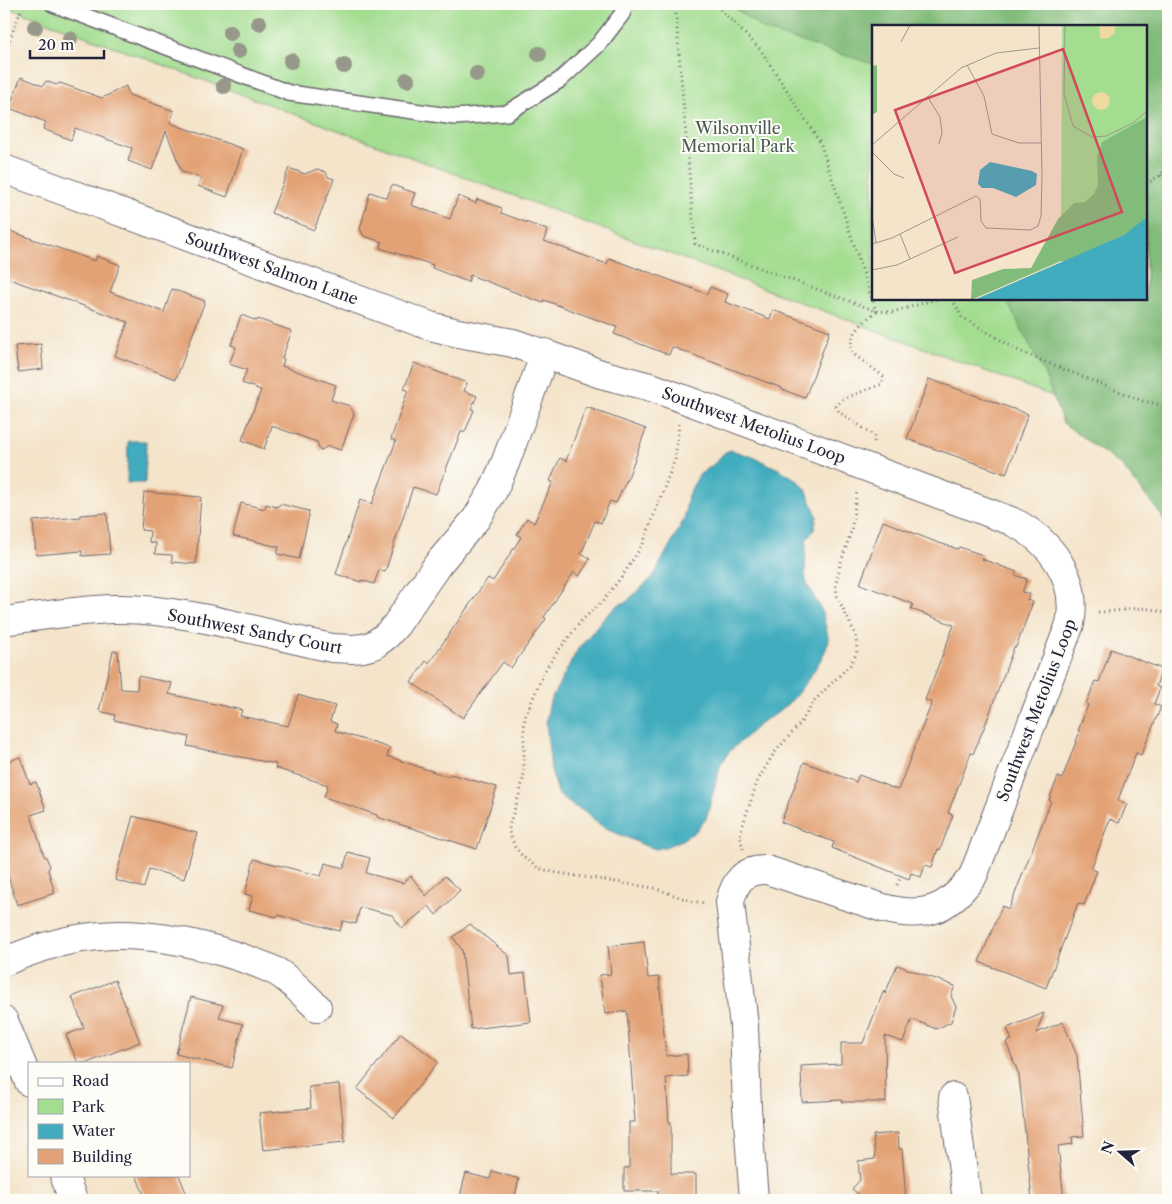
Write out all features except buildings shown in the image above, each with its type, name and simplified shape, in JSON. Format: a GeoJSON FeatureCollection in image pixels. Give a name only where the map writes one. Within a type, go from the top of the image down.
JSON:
{"type":"FeatureCollection","features":[{"type":"Feature","properties":{"kind":"street","name":"Southwest Salmon Lane"},"geometry":{"type":"LineString","coordinates":[[4,169],[430,326],[514,343],[545,353]]}},
{"type":"Feature","properties":{"kind":"street","name":"Southwest Metolius Loop"},"geometry":{"type":"LineString","coordinates":[[545,353],[601,374],[647,386],[686,400],[1017,524],[1040,540],[1061,564],[1071,595],[1073,611],[1064,642],[972,876],[954,898],[941,907],[930,911],[916,913],[899,912],[777,872],[752,870]]}},
{"type":"Feature","properties":{"kind":"street","name":"Southwest Sandy Court"},"geometry":{"type":"LineString","coordinates":[[4,621],[85,611],[140,610],[187,616],[332,648],[353,650],[374,645],[396,625],[438,564],[476,519],[493,491],[506,462],[545,353]]}},
{"type":"Feature","properties":{"kind":"street"},"geometry":{"type":"LineString","coordinates":[[752,870],[738,882],[730,902],[744,1026],[747,1108],[754,1200]]}},
{"type":"Feature","properties":{"kind":"street"},"geometry":{"type":"LineString","coordinates":[[4,962],[24,952],[88,936],[125,934],[169,938],[228,954],[277,972],[294,984],[317,1008]]}},
{"type":"Feature","properties":{"kind":"street"},"geometry":{"type":"LineString","coordinates":[[4,1021],[28,1080]]}},
{"type":"Feature","properties":{"kind":"street"},"geometry":{"type":"LineString","coordinates":[[953,1097],[967,1200]]}},
{"type":"Feature","properties":{"kind":"street"},"geometry":{"type":"LineString","coordinates":[[64,1176],[73,1200]]}},
{"type":"Feature","properties":{"kind":"lane"},"geometry":{"type":"LineString","coordinates":[[54,4],[289,93],[455,117],[507,113],[560,80],[599,44],[622,14],[626,4]]}},
{"type":"Feature","properties":{"kind":"path"},"geometry":{"type":"LineString","coordinates":[[674,4],[695,244],[876,311],[893,312],[934,300]]}},
{"type":"Feature","properties":{"kind":"path"},"geometry":{"type":"LineString","coordinates":[[712,4],[716,5],[760,49],[820,142],[872,299]]}},
{"type":"Feature","properties":{"kind":"path"},"geometry":{"type":"LineString","coordinates":[[4,54],[22,8]]}},
{"type":"Feature","properties":{"kind":"path"},"geometry":{"type":"LineString","coordinates":[[1147,183],[1161,175],[1168,163]]}},
{"type":"Feature","properties":{"kind":"path"},"geometry":{"type":"LineString","coordinates":[[1161,175],[1168,183]]}},
{"type":"Feature","properties":{"kind":"path"},"geometry":{"type":"LineString","coordinates":[[872,300],[876,311]]}},
{"type":"Feature","properties":{"kind":"path"},"geometry":{"type":"LineString","coordinates":[[953,300],[962,317],[1021,352],[1142,401],[1168,406]]}},
{"type":"Feature","properties":{"kind":"path"},"geometry":{"type":"LineString","coordinates":[[872,447],[875,440],[874,435],[839,412],[836,406],[843,399],[883,382],[882,375],[852,353],[850,346],[856,332],[876,311]]}},
{"type":"Feature","properties":{"kind":"path"},"geometry":{"type":"LineString","coordinates":[[686,400],[680,420],[675,459],[643,544],[623,575],[602,602],[569,635],[544,672],[535,692],[525,717],[524,774],[509,826],[511,841],[515,847],[522,857],[538,868],[552,872],[654,888],[701,903],[730,902]]}},
{"type":"Feature","properties":{"kind":"path"},"geometry":{"type":"LineString","coordinates":[[752,870],[740,837],[758,780],[774,753],[799,725],[815,700],[850,665],[857,653],[856,636],[837,596],[836,584],[851,532],[858,486]]}},
{"type":"Feature","properties":{"kind":"path"},"geometry":{"type":"LineString","coordinates":[[1092,612],[1144,607],[1152,608],[1168,615]]}},
{"type":"Feature","properties":{"kind":"path"},"geometry":{"type":"LineString","coordinates":[[1168,883],[1168,891]]}},
{"type":"Feature","properties":{"kind":"green space","name":"Wilsonville Memorial Park"},"geometry":{"type":"Polygon","coordinates":[[[4,4],[1168,4],[1168,439],[4,6],[4,4]]]}},
{"type":"Feature","properties":{"kind":"green space"},"geometry":{"type":"Polygon","coordinates":[[[729,4],[1168,4],[1168,529],[1161,515],[1122,466],[1063,423],[1043,371],[1007,300],[1147,300],[1147,25],[872,25],[872,64],[764,30],[729,4]]]}},
{"type":"Feature","properties":{"kind":"water"},"geometry":{"type":"Polygon","coordinates":[[[128,441],[146,441],[145,483],[127,483],[128,441]]]}},
{"type":"Feature","properties":{"kind":"water"},"geometry":{"type":"Polygon","coordinates":[[[730,450],[751,456],[781,470],[797,480],[806,489],[817,516],[814,530],[806,540],[805,576],[807,584],[822,611],[829,641],[823,656],[810,677],[793,699],[776,714],[763,721],[729,752],[721,763],[706,819],[695,832],[680,841],[656,849],[599,824],[585,811],[573,806],[559,795],[551,770],[546,721],[550,701],[578,649],[606,616],[618,605],[626,602],[653,577],[684,519],[688,495],[699,475],[730,450]]]}}]}
